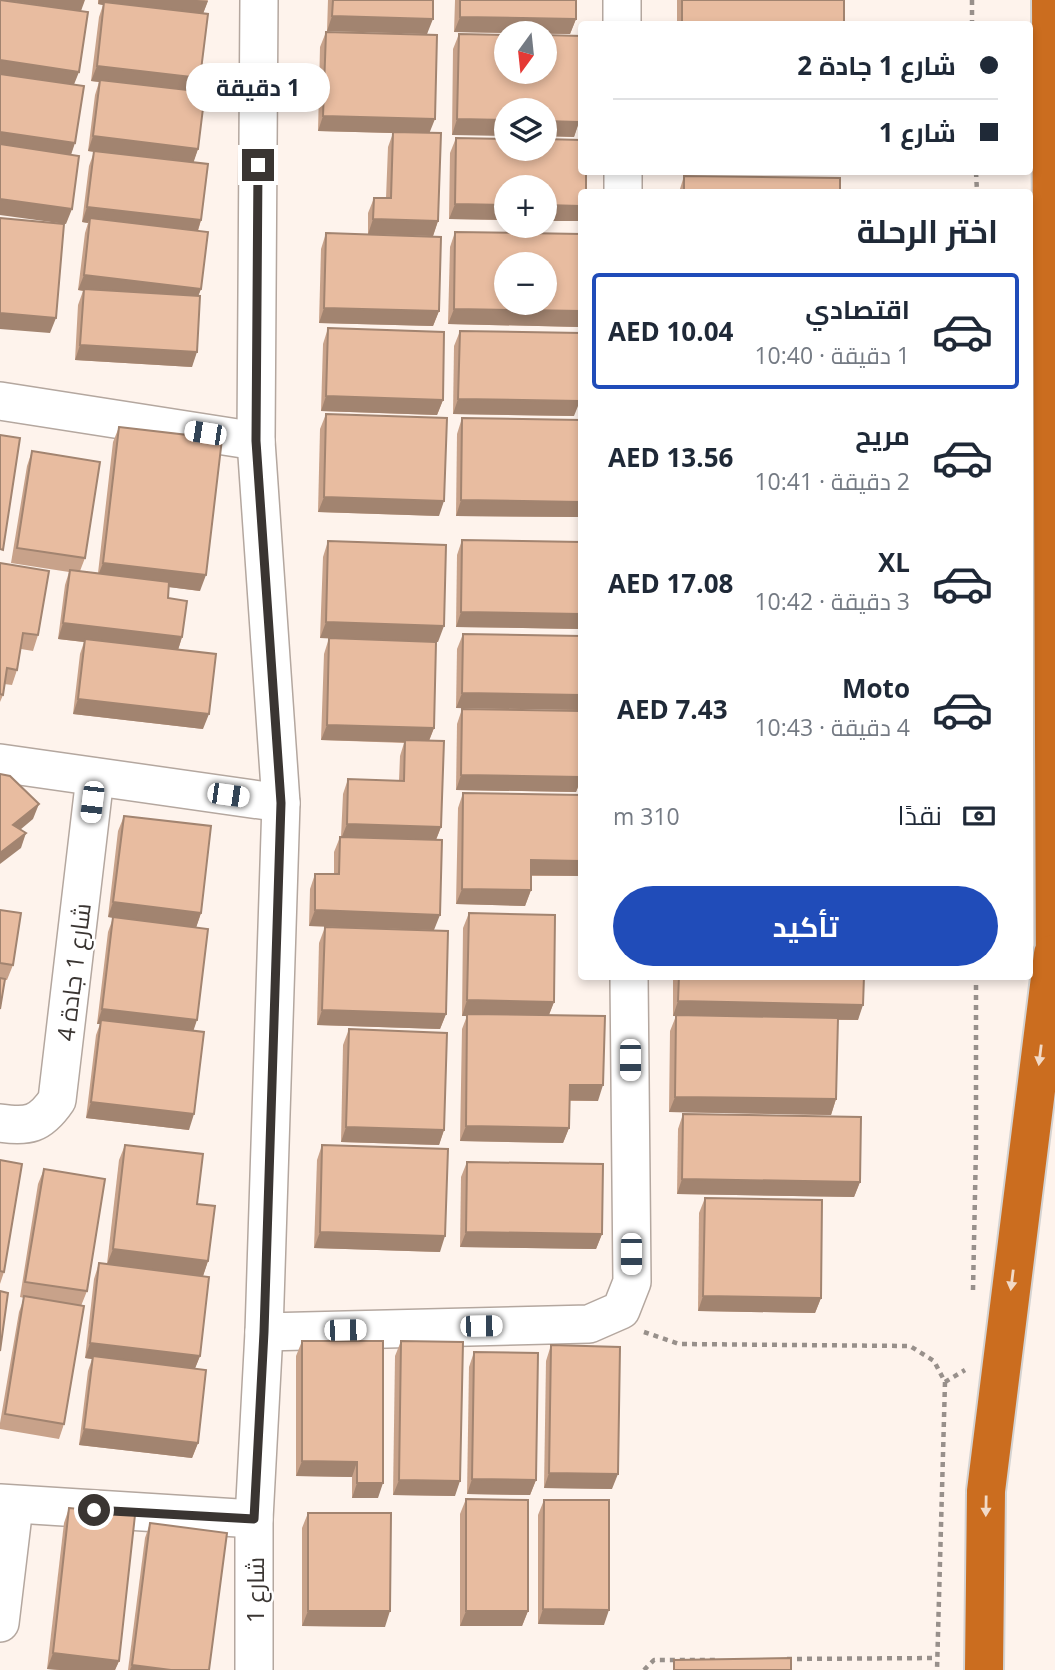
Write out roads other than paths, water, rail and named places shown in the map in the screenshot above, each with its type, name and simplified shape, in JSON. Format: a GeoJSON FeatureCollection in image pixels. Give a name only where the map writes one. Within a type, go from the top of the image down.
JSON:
{"type":"FeatureCollection","features":[{"type":"Feature","properties":{"kind":"highway"},"geometry":{"type":"LineString","coordinates":[[1051,0],[1055,981]]}},
{"type":"Feature","properties":{"kind":"highway"},"geometry":{"type":"LineString","coordinates":[[984,1670],[986,1491],[1055,938]]}},
{"type":"Feature","properties":{"kind":"street","name":"شارع 1"},"geometry":{"type":"LineString","coordinates":[[254,1670],[254,1519],[264,1332],[281,803],[256,441],[260,0]]}},
{"type":"Feature","properties":{"kind":"street"},"geometry":{"type":"LineString","coordinates":[[622,0],[622,21]]}},
{"type":"Feature","properties":{"kind":"street"},"geometry":{"type":"LineString","coordinates":[[0,401],[256,441]]}},
{"type":"Feature","properties":{"kind":"street"},"geometry":{"type":"LineString","coordinates":[[0,763],[281,803]]}},
{"type":"Feature","properties":{"kind":"street","name":"شارع 1 جادة 4"},"geometry":{"type":"LineString","coordinates":[[0,1123],[20,1126],[35,1122],[48,1113],[57,1100],[95,777]]}},
{"type":"Feature","properties":{"kind":"street"},"geometry":{"type":"LineString","coordinates":[[264,1332],[589,1324],[621,1310],[632,1282],[629,980]]}},
{"type":"Feature","properties":{"kind":"street"},"geometry":{"type":"LineString","coordinates":[[0,1623],[7,1504],[254,1519]]}}]}
